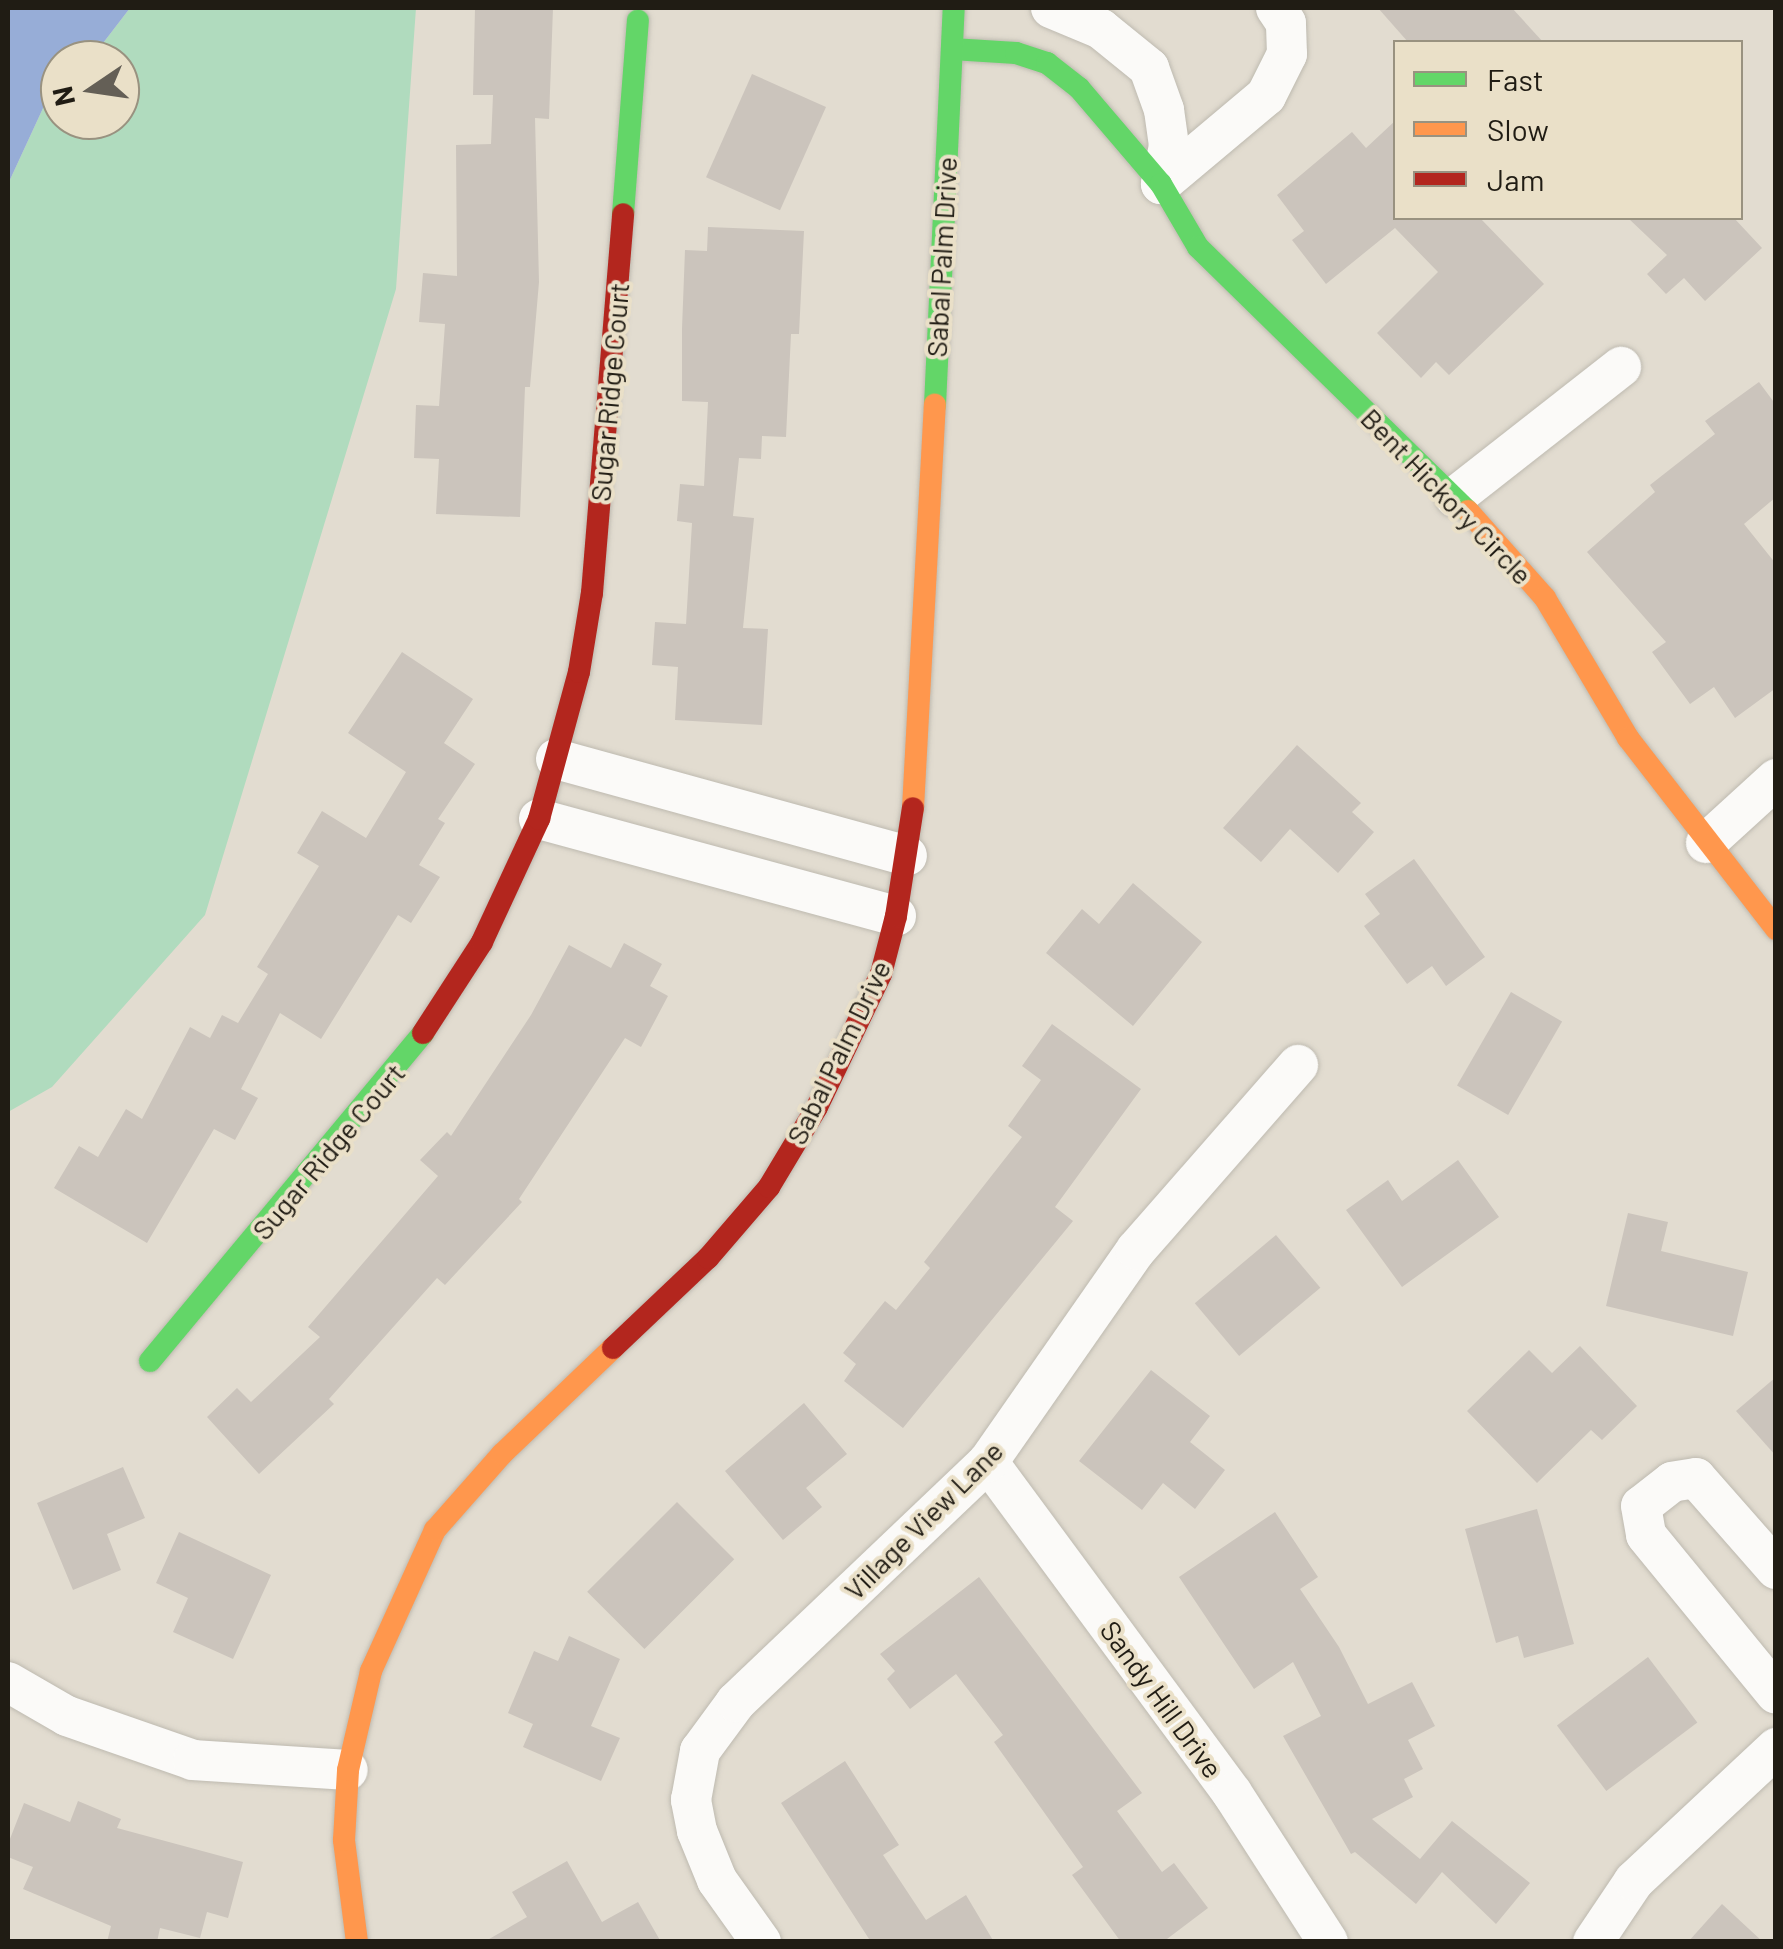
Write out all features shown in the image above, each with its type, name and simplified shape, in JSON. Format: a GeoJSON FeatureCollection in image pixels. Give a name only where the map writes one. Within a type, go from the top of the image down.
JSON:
{"type":"FeatureCollection","features":[{"type":"Feature","properties":{"kind":"street","name":"Sabal Palm Drive"},"geometry":{"type":"LineString","coordinates":[[356,1942],[344,1840],[348,1770],[371,1671],[435,1530],[502,1454],[708,1258],[769,1187],[817,1107],[881,974],[907,856],[922,696],[954,8]]}},
{"type":"Feature","properties":{"kind":"street"},"geometry":{"type":"LineString","coordinates":[[1051,8],[1102,29],[1149,68],[1164,110],[1169,146],[1161,184]]}},
{"type":"Feature","properties":{"kind":"street"},"geometry":{"type":"LineString","coordinates":[[1161,184],[1266,96],[1287,54],[1286,22],[1276,8]]}},
{"type":"Feature","properties":{"kind":"street","name":"Sugar Ridge Court"},"geometry":{"type":"LineString","coordinates":[[150,1362],[408,1056],[482,942],[540,820],[579,672],[592,594],[638,21]]}},
{"type":"Feature","properties":{"kind":"street","name":"Bent Hickory Circle"},"geometry":{"type":"LineString","coordinates":[[952,50],[1016,53],[1048,63],[1079,88],[1161,184],[1198,247],[1455,497],[1545,598],[1628,738],[1776,928]]}},
{"type":"Feature","properties":{"kind":"street"},"geometry":{"type":"LineString","coordinates":[[1455,497],[1622,367]]}},
{"type":"Feature","properties":{"kind":"street"},"geometry":{"type":"LineString","coordinates":[[556,759],[907,856]]}},
{"type":"Feature","properties":{"kind":"street"},"geometry":{"type":"LineString","coordinates":[[1706,843],[1776,779]]}},
{"type":"Feature","properties":{"kind":"street"},"geometry":{"type":"LineString","coordinates":[[540,820],[896,916]]}},
{"type":"Feature","properties":{"kind":"street","name":"Village View Lane"},"geometry":{"type":"LineString","coordinates":[[761,1942],[717,1880],[697,1831],[691,1800],[700,1751],[736,1702],[988,1462],[1136,1250],[1298,1065]]}},
{"type":"Feature","properties":{"kind":"street","name":"Sandy Hill Drive"},"geometry":{"type":"LineString","coordinates":[[988,1462],[1232,1793],[1328,1942]]}},
{"type":"Feature","properties":{"kind":"street"},"geometry":{"type":"LineString","coordinates":[[1776,1569],[1696,1478],[1672,1482],[1641,1506],[1640,1523],[1646,1535],[1776,1694]]}},
{"type":"Feature","properties":{"kind":"street"},"geometry":{"type":"LineString","coordinates":[[8,1682],[67,1716],[193,1760],[348,1770]]}},
{"type":"Feature","properties":{"kind":"street"},"geometry":{"type":"LineString","coordinates":[[1592,1942],[1634,1881],[1776,1748]]}},
{"type":"Feature","properties":{"kind":"green space"},"geometry":{"type":"Polygon","coordinates":[[[130,8],[416,8],[396,289],[205,915],[52,1087],[8,1112],[8,184],[40,115],[40,140],[140,140],[140,40],[105,40],[130,8]]]}},
{"type":"Feature","properties":{"kind":"water"},"geometry":{"type":"Polygon","coordinates":[[[8,8],[130,8],[105,40],[40,40],[40,115],[8,184],[8,8]]]}},
{"type":"Feature","properties":{"kind":"building"},"geometry":{"type":"Polygon","coordinates":[[[475,8],[553,8],[549,119],[535,118],[539,282],[530,387],[525,387],[520,517],[436,514],[439,459],[414,458],[416,405],[439,406],[445,324],[419,322],[423,273],[457,276],[456,145],[491,144],[493,95],[473,95],[475,8]]]}},
{"type":"Feature","properties":{"kind":"building"},"geometry":{"type":"Polygon","coordinates":[[[1378,8],[1512,8],[1541,40],[1406,40],[1378,8]]]}},
{"type":"Feature","properties":{"kind":"building"},"geometry":{"type":"Polygon","coordinates":[[[752,74],[826,107],[780,210],[706,177],[752,74]]]}},
{"type":"Feature","properties":{"kind":"building"},"geometry":{"type":"Polygon","coordinates":[[[1393,123],[1393,220],[1482,220],[1544,284],[1449,375],[1436,362],[1421,378],[1377,333],[1438,272],[1395,228],[1326,284],[1292,240],[1304,231],[1277,195],[1352,132],[1366,148],[1393,123]]]}},
{"type":"Feature","properties":{"kind":"building"},"geometry":{"type":"Polygon","coordinates":[[[1630,220],[1736,220],[1762,248],[1705,301],[1684,278],[1666,294],[1647,274],[1667,255],[1630,220]]]}},
{"type":"Feature","properties":{"kind":"building"},"geometry":{"type":"Polygon","coordinates":[[[708,227],[804,231],[799,334],[791,334],[786,437],[762,436],[761,459],[739,458],[733,516],[754,518],[743,628],[768,629],[762,725],[675,720],[678,667],[652,665],[655,622],[686,624],[692,523],[677,521],[680,484],[704,486],[708,402],[682,401],[682,329],[685,250],[707,251],[708,227]]]}},
{"type":"Feature","properties":{"kind":"building"},"geometry":{"type":"Polygon","coordinates":[[[1759,382],[1776,405],[1776,497],[1744,524],[1776,564],[1776,688],[1735,718],[1714,687],[1690,704],[1652,652],[1666,642],[1587,552],[1655,492],[1650,485],[1715,434],[1705,421],[1759,382]]]}},
{"type":"Feature","properties":{"kind":"building"},"geometry":{"type":"Polygon","coordinates":[[[402,652],[473,699],[444,743],[475,764],[438,819],[445,823],[419,865],[440,877],[411,923],[398,915],[321,1039],[280,1013],[241,1089],[258,1098],[235,1140],[214,1129],[147,1243],[54,1188],[79,1146],[98,1157],[126,1109],[142,1119],[190,1027],[210,1038],[222,1015],[238,1023],[268,974],[257,967],[319,866],[297,853],[322,811],[366,838],[406,772],[348,733],[402,652]]]}},
{"type":"Feature","properties":{"kind":"building"},"geometry":{"type":"Polygon","coordinates":[[[1297,745],[1361,803],[1352,812],[1374,832],[1338,873],[1290,829],[1261,862],[1223,828],[1297,745]]]}},
{"type":"Feature","properties":{"kind":"building"},"geometry":{"type":"Polygon","coordinates":[[[1414,859],[1485,957],[1446,986],[1432,966],[1407,984],[1364,926],[1380,914],[1365,894],[1414,859]]]}},
{"type":"Feature","properties":{"kind":"building"},"geometry":{"type":"Polygon","coordinates":[[[1133,883],[1202,942],[1133,1026],[1046,953],[1082,909],[1099,924],[1133,883]]]}},
{"type":"Feature","properties":{"kind":"building"},"geometry":{"type":"Polygon","coordinates":[[[624,943],[662,964],[650,986],[668,996],[641,1047],[625,1038],[519,1199],[522,1202],[445,1285],[437,1278],[329,1399],[334,1404],[259,1474],[207,1417],[237,1388],[251,1402],[320,1337],[308,1327],[438,1176],[420,1160],[447,1132],[451,1136],[531,1015],[569,945],[611,968],[624,943]]]}},
{"type":"Feature","properties":{"kind":"building"},"geometry":{"type":"Polygon","coordinates":[[[1511,992],[1562,1021],[1508,1115],[1457,1086],[1511,992]]]}},
{"type":"Feature","properties":{"kind":"building"},"geometry":{"type":"Polygon","coordinates":[[[1052,1024],[1141,1089],[1055,1207],[1073,1221],[903,1428],[844,1381],[856,1364],[843,1353],[885,1301],[896,1310],[930,1268],[924,1262],[1022,1137],[1008,1126],[1041,1080],[1022,1066],[1052,1024]]]}},
{"type":"Feature","properties":{"kind":"building"},"geometry":{"type":"Polygon","coordinates":[[[1458,1160],[1499,1217],[1402,1287],[1346,1210],[1388,1180],[1402,1201],[1458,1160]]]}},
{"type":"Feature","properties":{"kind":"building"},"geometry":{"type":"Polygon","coordinates":[[[1628,1213],[1668,1222],[1661,1251],[1748,1272],[1733,1336],[1606,1306],[1628,1213]]]}},
{"type":"Feature","properties":{"kind":"building"},"geometry":{"type":"Polygon","coordinates":[[[1276,1235],[1320,1288],[1239,1356],[1195,1303],[1276,1235]]]}},
{"type":"Feature","properties":{"kind":"building"},"geometry":{"type":"Polygon","coordinates":[[[1580,1346],[1637,1406],[1602,1440],[1591,1430],[1537,1483],[1467,1411],[1529,1350],[1552,1373],[1580,1346]]]}},
{"type":"Feature","properties":{"kind":"building"},"geometry":{"type":"Polygon","coordinates":[[[1151,1370],[1210,1416],[1190,1442],[1225,1470],[1195,1509],[1163,1483],[1142,1510],[1079,1461],[1151,1370]]]}},
{"type":"Feature","properties":{"kind":"building"},"geometry":{"type":"Polygon","coordinates":[[[1776,1377],[1776,1456],[1736,1411],[1776,1377]]]}},
{"type":"Feature","properties":{"kind":"building"},"geometry":{"type":"Polygon","coordinates":[[[804,1403],[847,1454],[806,1488],[822,1507],[783,1540],[725,1471],[804,1403]]]}},
{"type":"Feature","properties":{"kind":"building"},"geometry":{"type":"Polygon","coordinates":[[[123,1467],[145,1518],[107,1534],[121,1570],[73,1590],[37,1503],[123,1467]]]}},
{"type":"Feature","properties":{"kind":"building"},"geometry":{"type":"Polygon","coordinates":[[[677,1502],[734,1559],[644,1649],[587,1592],[677,1502]]]}},
{"type":"Feature","properties":{"kind":"building"},"geometry":{"type":"Polygon","coordinates":[[[1537,1509],[1574,1644],[1524,1658],[1518,1636],[1496,1643],[1465,1529],[1537,1509]]]}},
{"type":"Feature","properties":{"kind":"building"},"geometry":{"type":"Polygon","coordinates":[[[1275,1512],[1318,1577],[1300,1589],[1339,1647],[1368,1704],[1412,1682],[1435,1726],[1408,1740],[1423,1769],[1404,1779],[1413,1797],[1372,1819],[1420,1859],[1452,1821],[1530,1883],[1496,1924],[1442,1872],[1416,1904],[1355,1852],[1351,1854],[1283,1736],[1321,1716],[1293,1662],[1254,1689],[1179,1577],[1275,1512]]]}},
{"type":"Feature","properties":{"kind":"building"},"geometry":{"type":"Polygon","coordinates":[[[179,1532],[271,1575],[233,1659],[173,1632],[188,1598],[156,1583],[179,1532]]]}},
{"type":"Feature","properties":{"kind":"building"},"geometry":{"type":"Polygon","coordinates":[[[979,1577],[1142,1793],[1117,1811],[1162,1872],[1174,1863],[1208,1908],[1163,1942],[1121,1942],[1072,1875],[1083,1867],[994,1742],[1003,1735],[956,1674],[910,1709],[887,1679],[895,1671],[880,1654],[979,1577]]]}},
{"type":"Feature","properties":{"kind":"building"},"geometry":{"type":"Polygon","coordinates":[[[569,1636],[620,1659],[591,1726],[620,1738],[601,1781],[523,1747],[533,1724],[508,1713],[534,1651],[558,1661],[569,1636]]]}},
{"type":"Feature","properties":{"kind":"building"},"geometry":{"type":"Polygon","coordinates":[[[1648,1657],[1697,1722],[1606,1791],[1557,1726],[1648,1657]]]}},
{"type":"Feature","properties":{"kind":"building"},"geometry":{"type":"Polygon","coordinates":[[[845,1761],[899,1845],[883,1855],[926,1920],[966,1895],[994,1942],[871,1942],[781,1803],[845,1761]]]}},
{"type":"Feature","properties":{"kind":"building"},"geometry":{"type":"Polygon","coordinates":[[[78,1801],[121,1819],[117,1828],[243,1862],[228,1918],[207,1912],[200,1938],[160,1928],[157,1942],[107,1942],[111,1926],[23,1889],[33,1867],[8,1857],[8,1844],[24,1803],[70,1822],[78,1801]]]}},
{"type":"Feature","properties":{"kind":"building"},"geometry":{"type":"Polygon","coordinates":[[[567,1861],[602,1922],[638,1902],[661,1942],[484,1942],[527,1917],[512,1892],[567,1861]]]}},
{"type":"Feature","properties":{"kind":"building"},"geometry":{"type":"Polygon","coordinates":[[[1722,1904],[1763,1942],[1688,1942],[1722,1904]]]}},
{"type":"Feature","properties":{"kind":"traffic: fast"},"geometry":{"type":"LineString","coordinates":[[935,405],[954,8]]}},
{"type":"Feature","properties":{"kind":"traffic: fast"},"geometry":{"type":"LineString","coordinates":[[623,214],[638,21]]}},
{"type":"Feature","properties":{"kind":"traffic: fast"},"geometry":{"type":"LineString","coordinates":[[952,49],[1016,53],[1047,63],[1079,88],[1161,184],[1198,247],[1468,511]]}},
{"type":"Feature","properties":{"kind":"traffic: fast"},"geometry":{"type":"LineString","coordinates":[[150,1361],[423,1033]]}},
{"type":"Feature","properties":{"kind":"traffic: slow"},"geometry":{"type":"LineString","coordinates":[[913,808],[935,405]]}},
{"type":"Feature","properties":{"kind":"traffic: slow"},"geometry":{"type":"LineString","coordinates":[[1468,511],[1545,598],[1628,738],[1776,929]]}},
{"type":"Feature","properties":{"kind":"traffic: slow"},"geometry":{"type":"LineString","coordinates":[[357,1942],[344,1840],[348,1770],[371,1671],[435,1530],[502,1454],[613,1348]]}},
{"type":"Feature","properties":{"kind":"traffic: jam"},"geometry":{"type":"LineString","coordinates":[[423,1033],[482,942],[539,819],[579,672],[592,593],[623,214]]}},
{"type":"Feature","properties":{"kind":"traffic: jam"},"geometry":{"type":"LineString","coordinates":[[613,1348],[708,1258],[769,1187],[817,1107],[881,974],[896,916],[913,808]]}}]}
